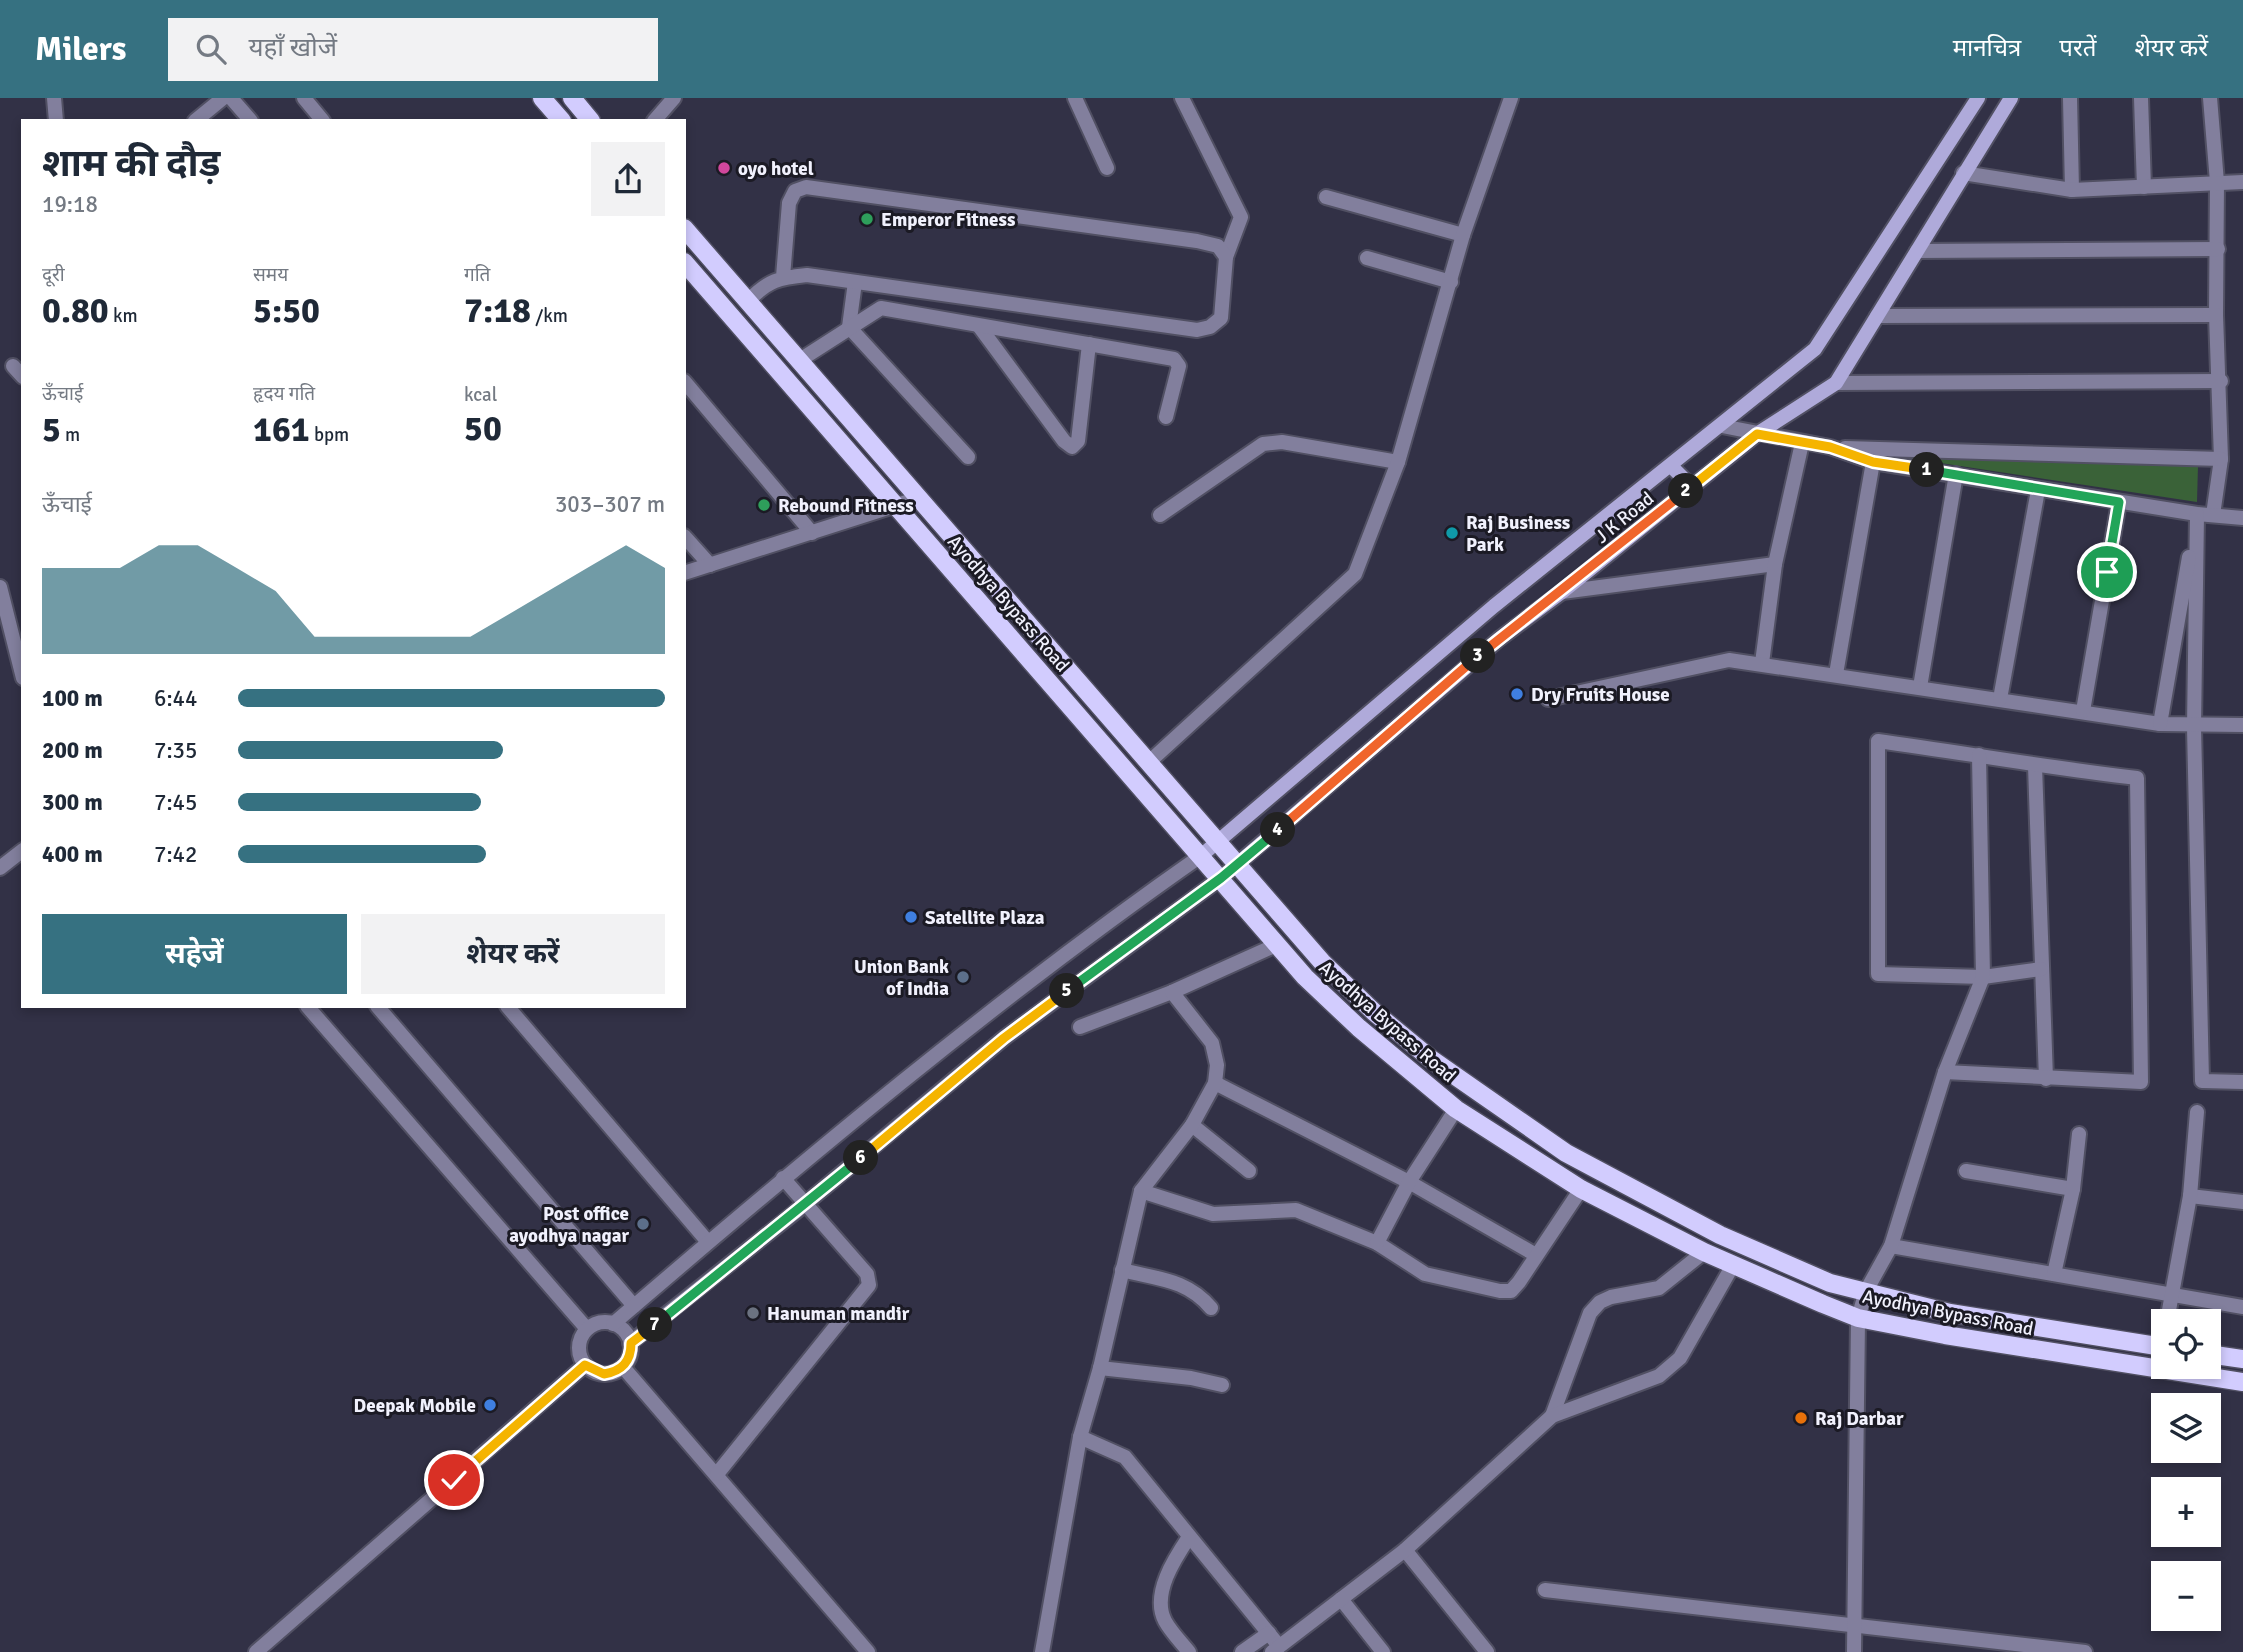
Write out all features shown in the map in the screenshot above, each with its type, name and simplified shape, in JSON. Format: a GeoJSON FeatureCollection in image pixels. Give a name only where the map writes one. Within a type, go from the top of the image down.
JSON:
{"type":"FeatureCollection","features":[{"type":"Feature","properties":{"kind":"main road"},"geometry":{"type":"LineString","coordinates":[[542,98],[560,119]]}},
{"type":"Feature","properties":{"kind":"main road"},"geometry":{"type":"LineString","coordinates":[[572,98],[589,119]]}},
{"type":"Feature","properties":{"kind":"main road","name":"J K Road"},"geometry":{"type":"LineString","coordinates":[[1202,855],[1494,606],[1815,349],[1978,98]]}},
{"type":"Feature","properties":{"kind":"main road","name":"J K Road"},"geometry":{"type":"LineString","coordinates":[[1221,878],[1499,639],[1562,592],[1757,434],[1836,383],[2011,98]]}},
{"type":"Feature","properties":{"kind":"main road","name":"Ayodhya Bypass Road"},"geometry":{"type":"LineString","coordinates":[[686,230],[1322,962],[1374,1012],[1431,1059],[1566,1153],[1720,1235],[1830,1283],[1950,1313],[2151,1342]]}},
{"type":"Feature","properties":{"kind":"main road","name":"Ayodhya Bypass Road"},"geometry":{"type":"LineString","coordinates":[[686,264],[1202,855],[1276,945],[1359,1028],[1456,1109],[1581,1189],[1704,1252],[1858,1318],[1945,1335],[2243,1382]]}},
{"type":"Feature","properties":{"kind":"main road"},"geometry":{"type":"LineString","coordinates":[[1671,466],[1692,487]]}},
{"type":"Feature","properties":{"kind":"main road"},"geometry":{"type":"LineString","coordinates":[[2221,1356],[2243,1359]]}},
{"type":"Feature","properties":{"kind":"street"},"geometry":{"type":"LineString","coordinates":[[54,98],[56,119]]}},
{"type":"Feature","properties":{"kind":"street"},"geometry":{"type":"LineString","coordinates":[[197,119],[223,98]]}},
{"type":"Feature","properties":{"kind":"street"},"geometry":{"type":"LineString","coordinates":[[231,98],[249,119]]}},
{"type":"Feature","properties":{"kind":"street"},"geometry":{"type":"LineString","coordinates":[[304,98],[321,119]]}},
{"type":"Feature","properties":{"kind":"street"},"geometry":{"type":"LineString","coordinates":[[656,119],[674,98]]}},
{"type":"Feature","properties":{"kind":"street"},"geometry":{"type":"LineString","coordinates":[[1075,98],[1107,168]]}},
{"type":"Feature","properties":{"kind":"street"},"geometry":{"type":"LineString","coordinates":[[748,301],[765,284],[783,277],[807,275],[1197,330],[1210,327],[1221,318],[1226,257],[1241,217],[1182,98]]}},
{"type":"Feature","properties":{"kind":"street"},"geometry":{"type":"LineString","coordinates":[[1148,763],[1355,574],[1398,462],[1463,235],[1511,98]]}},
{"type":"Feature","properties":{"kind":"street"},"geometry":{"type":"LineString","coordinates":[[2070,98],[2072,190]]}},
{"type":"Feature","properties":{"kind":"street"},"geometry":{"type":"LineString","coordinates":[[2141,98],[2144,187]]}},
{"type":"Feature","properties":{"kind":"street"},"geometry":{"type":"LineString","coordinates":[[2210,98],[2217,183],[2216,315],[2221,381],[2221,459],[2213,515]]}},
{"type":"Feature","properties":{"kind":"street"},"geometry":{"type":"LineString","coordinates":[[1963,173],[2072,190],[2243,182]]}},
{"type":"Feature","properties":{"kind":"street"},"geometry":{"type":"LineString","coordinates":[[783,277],[789,203],[795,191],[806,187],[1197,241],[1218,246],[1226,257]]}},
{"type":"Feature","properties":{"kind":"street"},"geometry":{"type":"LineString","coordinates":[[1326,197],[1463,235]]}},
{"type":"Feature","properties":{"kind":"street"},"geometry":{"type":"LineString","coordinates":[[1917,251],[2218,249]]}},
{"type":"Feature","properties":{"kind":"street"},"geometry":{"type":"LineString","coordinates":[[1367,258],[1451,282]]}},
{"type":"Feature","properties":{"kind":"street"},"geometry":{"type":"LineString","coordinates":[[849,327],[855,282]]}},
{"type":"Feature","properties":{"kind":"street"},"geometry":{"type":"LineString","coordinates":[[800,360],[881,308],[1174,359],[1179,366],[1166,417]]}},
{"type":"Feature","properties":{"kind":"street"},"geometry":{"type":"LineString","coordinates":[[1877,316],[2216,315]]}},
{"type":"Feature","properties":{"kind":"street"},"geometry":{"type":"LineString","coordinates":[[849,327],[968,457]]}},
{"type":"Feature","properties":{"kind":"street"},"geometry":{"type":"LineString","coordinates":[[979,327],[1064,441],[1072,447],[1078,442],[1089,344]]}},
{"type":"Feature","properties":{"kind":"street"},"geometry":{"type":"LineString","coordinates":[[1836,383],[2221,381]]}},
{"type":"Feature","properties":{"kind":"street"},"geometry":{"type":"LineString","coordinates":[[686,383],[812,533]]}},
{"type":"Feature","properties":{"kind":"street"},"geometry":{"type":"LineString","coordinates":[[1722,426],[1830,447],[2221,459]]}},
{"type":"Feature","properties":{"kind":"street"},"geometry":{"type":"LineString","coordinates":[[1160,515],[1263,444],[1282,442],[1398,462]]}},
{"type":"Feature","properties":{"kind":"street"},"geometry":{"type":"LineString","coordinates":[[1762,663],[1775,564],[1802,443]]}},
{"type":"Feature","properties":{"kind":"street"},"geometry":{"type":"LineString","coordinates":[[1830,447],[1873,462],[2196,514],[2243,518]]}},
{"type":"Feature","properties":{"kind":"street"},"geometry":{"type":"LineString","coordinates":[[1836,674],[1873,462]]}},
{"type":"Feature","properties":{"kind":"street"},"geometry":{"type":"LineString","coordinates":[[1920,687],[1956,474]]}},
{"type":"Feature","properties":{"kind":"street"},"geometry":{"type":"LineString","coordinates":[[2000,699],[2038,490]]}},
{"type":"Feature","properties":{"kind":"street"},"geometry":{"type":"LineString","coordinates":[[686,572],[919,498]]}},
{"type":"Feature","properties":{"kind":"street"},"geometry":{"type":"LineString","coordinates":[[2083,711],[2119,502]]}},
{"type":"Feature","properties":{"kind":"street"},"geometry":{"type":"LineString","coordinates":[[2160,724],[2196,514]]}},
{"type":"Feature","properties":{"kind":"street"},"geometry":{"type":"LineString","coordinates":[[2196,514],[2194,727],[2202,1081],[2243,1082]]}},
{"type":"Feature","properties":{"kind":"street"},"geometry":{"type":"LineString","coordinates":[[686,538],[710,565]]}},
{"type":"Feature","properties":{"kind":"street"},"geometry":{"type":"LineString","coordinates":[[1562,592],[1775,564]]}},
{"type":"Feature","properties":{"kind":"street"},"geometry":{"type":"LineString","coordinates":[[0,587],[21,670]]}},
{"type":"Feature","properties":{"kind":"street"},"geometry":{"type":"LineString","coordinates":[[1548,699],[1729,660],[2160,724],[2194,727],[2243,725]]}},
{"type":"Feature","properties":{"kind":"street"},"geometry":{"type":"LineString","coordinates":[[1945,1072],[2141,1082],[2137,778],[2035,766],[1878,741],[1878,974],[1983,977],[2042,970]]}},
{"type":"Feature","properties":{"kind":"street"},"geometry":{"type":"LineString","coordinates":[[1854,1652],[1858,1318],[1866,1291],[1891,1246],[1945,1072],[1983,977],[1979,755]]}},
{"type":"Feature","properties":{"kind":"street"},"geometry":{"type":"LineString","coordinates":[[2035,766],[2046,1079]]}},
{"type":"Feature","properties":{"kind":"street"},"geometry":{"type":"LineString","coordinates":[[0,868],[21,852]]}},
{"type":"Feature","properties":{"kind":"street"},"geometry":{"type":"LineString","coordinates":[[613,1324],[783,1178],[917,1068],[1107,921],[1202,855]]}},
{"type":"Feature","properties":{"kind":"street"},"geometry":{"type":"LineString","coordinates":[[631,1343],[805,1205],[1004,1038],[1221,878]]}},
{"type":"Feature","properties":{"kind":"street"},"geometry":{"type":"LineString","coordinates":[[1080,1027],[1172,992],[1276,945]]}},
{"type":"Feature","properties":{"kind":"street"},"geometry":{"type":"LineString","coordinates":[[1042,1652],[1080,1437],[1100,1368],[1140,1191],[1192,1125],[1215,1083],[1217,1065],[1212,1044],[1172,992]]}},
{"type":"Feature","properties":{"kind":"street"},"geometry":{"type":"LineString","coordinates":[[309,1008],[587,1329]]}},
{"type":"Feature","properties":{"kind":"street"},"geometry":{"type":"LineString","coordinates":[[379,1008],[634,1306]]}},
{"type":"Feature","properties":{"kind":"street"},"geometry":{"type":"LineString","coordinates":[[509,1008],[708,1242]]}},
{"type":"Feature","properties":{"kind":"street"},"geometry":{"type":"LineString","coordinates":[[1215,1083],[1409,1182],[1536,1255]]}},
{"type":"Feature","properties":{"kind":"street"},"geometry":{"type":"LineString","coordinates":[[1377,1243],[1409,1182],[1456,1109]]}},
{"type":"Feature","properties":{"kind":"street"},"geometry":{"type":"LineString","coordinates":[[2170,1309],[2190,1196],[2197,1112]]}},
{"type":"Feature","properties":{"kind":"street"},"geometry":{"type":"LineString","coordinates":[[1192,1125],[1249,1171]]}},
{"type":"Feature","properties":{"kind":"street"},"geometry":{"type":"LineString","coordinates":[[2054,1274],[2073,1189],[2079,1134]]}},
{"type":"Feature","properties":{"kind":"street"},"geometry":{"type":"LineString","coordinates":[[1966,1171],[2073,1189]]}},
{"type":"Feature","properties":{"kind":"street"},"geometry":{"type":"LineString","coordinates":[[717,1474],[869,1285],[867,1274],[783,1178]]}},
{"type":"Feature","properties":{"kind":"street"},"geometry":{"type":"LineString","coordinates":[[1140,1191],[1213,1214],[1296,1210],[1377,1243],[1425,1274],[1500,1291],[1511,1290],[1581,1189]]}},
{"type":"Feature","properties":{"kind":"street"},"geometry":{"type":"LineString","coordinates":[[2190,1196],[2243,1202]]}},
{"type":"Feature","properties":{"kind":"street"},"geometry":{"type":"LineString","coordinates":[[1891,1246],[2172,1297],[2243,1307]]}},
{"type":"Feature","properties":{"kind":"street"},"geometry":{"type":"LineString","coordinates":[[1552,1416],[1590,1313],[1600,1302],[1659,1289],[1704,1252]]}},
{"type":"Feature","properties":{"kind":"street"},"geometry":{"type":"LineString","coordinates":[[1080,1437],[1125,1457],[1269,1633],[1275,1649],[1405,1550],[1552,1416],[1659,1376],[1670,1367],[1680,1358],[1697,1332],[1733,1265]]}},
{"type":"Feature","properties":{"kind":"street"},"geometry":{"type":"LineString","coordinates":[[1122,1270],[1184,1284],[1199,1293],[1211,1308]]}},
{"type":"Feature","properties":{"kind":"street"},"geometry":{"type":"LineString","coordinates":[[595,1324],[613,1324],[627,1335],[631,1343],[628,1360],[623,1367],[604,1374],[585,1365],[579,1351],[587,1329],[595,1324]]}},
{"type":"Feature","properties":{"kind":"street"},"geometry":{"type":"LineString","coordinates":[[256,1652],[585,1365]]}},
{"type":"Feature","properties":{"kind":"street"},"geometry":{"type":"LineString","coordinates":[[623,1367],[868,1652]]}},
{"type":"Feature","properties":{"kind":"street"},"geometry":{"type":"LineString","coordinates":[[1100,1368],[1191,1378],[1222,1385]]}},
{"type":"Feature","properties":{"kind":"street"},"geometry":{"type":"LineString","coordinates":[[1189,1537],[1170,1569],[1161,1599],[1165,1621],[1189,1652]]}},
{"type":"Feature","properties":{"kind":"street"},"geometry":{"type":"LineString","coordinates":[[1405,1550],[1487,1652]]}},
{"type":"Feature","properties":{"kind":"street"},"geometry":{"type":"LineString","coordinates":[[1545,1590],[1855,1623],[2029,1648],[2085,1652]]}},
{"type":"Feature","properties":{"kind":"street"},"geometry":{"type":"LineString","coordinates":[[1341,1599],[1383,1652]]}},
{"type":"Feature","properties":{"kind":"street"},"geometry":{"type":"LineString","coordinates":[[1242,1652],[1269,1633]]}},
{"type":"Feature","properties":{"kind":"green space"},"geometry":{"type":"Polygon","coordinates":[[[1888,455],[2198,466],[2197,502],[1888,455]]]}},
{"type":"Feature","properties":{"kind":"place","name":"oyo hotel"},"geometry":{"type":"Point","coordinates":[724,168]}},
{"type":"Feature","properties":{"kind":"place","name":"Emperor Fitness"},"geometry":{"type":"Point","coordinates":[867,219]}},
{"type":"Feature","properties":{"kind":"place","name":"Rebound Fitness"},"geometry":{"type":"Point","coordinates":[764,505]}},
{"type":"Feature","properties":{"kind":"place","name":"Raj Business Park"},"geometry":{"type":"Point","coordinates":[1452,533]}},
{"type":"Feature","properties":{"kind":"place","name":"Dry Fruits House"},"geometry":{"type":"Point","coordinates":[1517,694]}},
{"type":"Feature","properties":{"kind":"place","name":"Satellite Plaza"},"geometry":{"type":"Point","coordinates":[911,917]}},
{"type":"Feature","properties":{"kind":"place","name":"Union Bank of India"},"geometry":{"type":"Point","coordinates":[963,977]}},
{"type":"Feature","properties":{"kind":"place","name":"Post office ayodhya nagar"},"geometry":{"type":"Point","coordinates":[643,1224]}},
{"type":"Feature","properties":{"kind":"place","name":"Hanuman mandir"},"geometry":{"type":"Point","coordinates":[753,1313]}},
{"type":"Feature","properties":{"kind":"place","name":"Deepak Mobile"},"geometry":{"type":"Point","coordinates":[490,1405]}},
{"type":"Feature","properties":{"kind":"place","name":"Raj Darbar"},"geometry":{"type":"Point","coordinates":[1801,1418]}},
{"type":"Feature","properties":{"kind":"route"},"geometry":{"type":"LineString","coordinates":[[454,1480],[585,1365],[604,1374],[614,1373],[623,1367],[631,1352],[631,1343],[794,1213],[1004,1038],[1237,866],[1499,639],[1562,592],[1757,434],[1830,447],[1873,462],[2119,502],[2107,572]]}}]}
